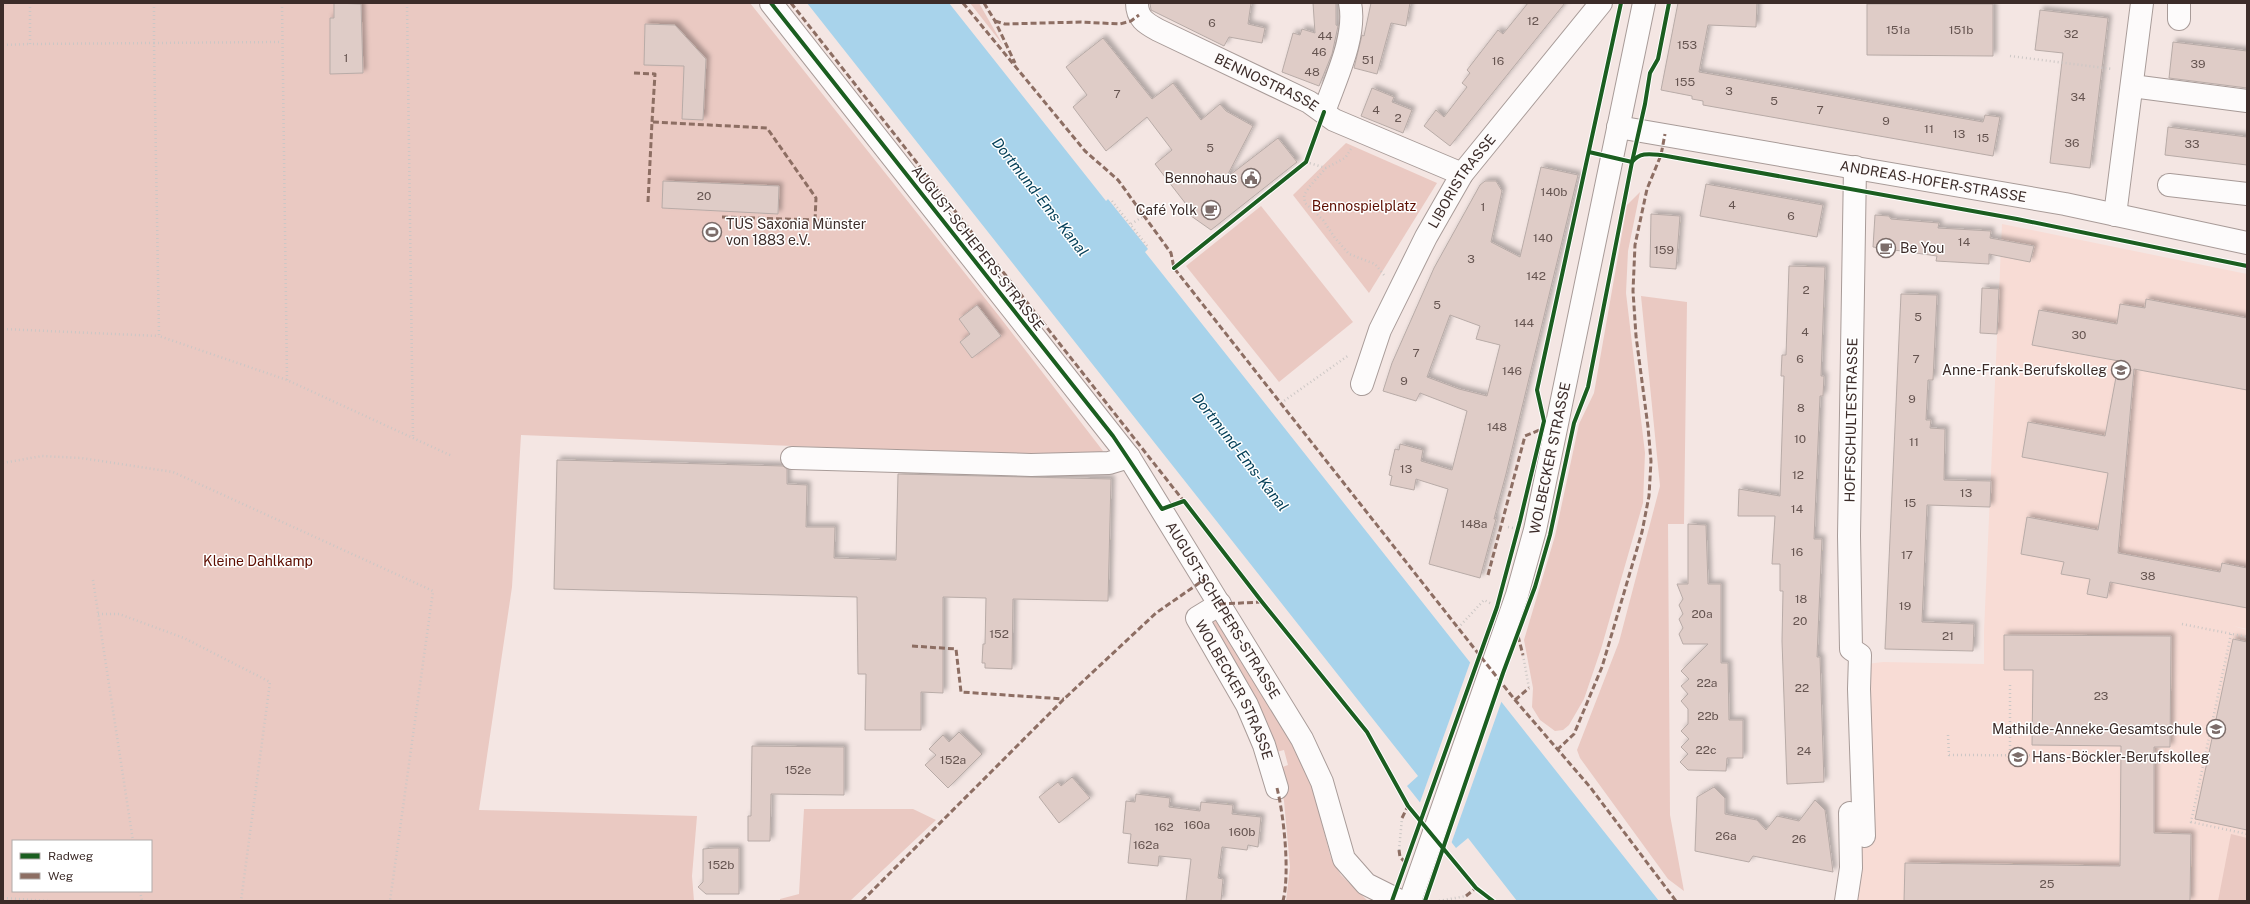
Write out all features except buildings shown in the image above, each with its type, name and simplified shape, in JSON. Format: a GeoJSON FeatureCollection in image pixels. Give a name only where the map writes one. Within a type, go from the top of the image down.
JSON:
{"type":"FeatureCollection","features":[{"type":"Feature","properties":{"kind":"street","name":"AUGUST-SCHEPERS-STRASSE"},"geometry":{"type":"LineString","coordinates":[[772,3],[1129,457],[1302,739],[1315,765],[1326,793],[1338,843],[1344,859],[1366,884],[1400,901]]}},
{"type":"Feature","properties":{"kind":"street"},"geometry":{"type":"LineString","coordinates":[[1324,112],[1351,33],[1353,15],[1350,3]]}},
{"type":"Feature","properties":{"kind":"street","name":"LIBORISTRASSE"},"geometry":{"type":"LineString","coordinates":[[1362,384],[1380,330],[1426,237],[1462,174],[1601,3]]}},
{"type":"Feature","properties":{"kind":"street","name":"WOLBECKER STRASSE"},"geometry":{"type":"LineString","coordinates":[[1410,901],[1425,853],[1517,595],[1536,530],[1644,3]]}},
{"type":"Feature","properties":{"kind":"street"},"geometry":{"type":"LineString","coordinates":[[2115,215],[2142,3]]}},
{"type":"Feature","properties":{"kind":"street","name":"BENNOSTRASSE"},"geometry":{"type":"LineString","coordinates":[[1138,9],[1147,24],[1309,102],[1334,120],[1358,132],[1462,174]]}},
{"type":"Feature","properties":{"kind":"street"},"geometry":{"type":"LineString","coordinates":[[2132,86],[2247,101]]}},
{"type":"Feature","properties":{"kind":"street","name":"ANDREAS-HOFER-STRASSE"},"geometry":{"type":"LineString","coordinates":[[1618,127],[2065,204],[2247,243]]}},
{"type":"Feature","properties":{"kind":"street","name":"HOFFSCHULTESTRASSE"},"geometry":{"type":"LineString","coordinates":[[1855,167],[1849,536],[1851,649],[1860,655],[1859,689],[1864,836]]}},
{"type":"Feature","properties":{"kind":"street"},"geometry":{"type":"LineString","coordinates":[[2169,185],[2247,194]]}},
{"type":"Feature","properties":{"kind":"street"},"geometry":{"type":"LineString","coordinates":[[792,458],[1031,464],[1110,463],[1129,457]]}},
{"type":"Feature","properties":{"kind":"street","name":"WOLBECKER STRASSE"},"geometry":{"type":"LineString","coordinates":[[1220,604],[1198,618],[1247,705],[1264,745],[1277,788]]}},
{"type":"Feature","properties":{"kind":"street"},"geometry":{"type":"LineString","coordinates":[[1846,901],[1851,868],[1847,661],[1851,649]]}},
{"type":"Feature","properties":{"kind":"path"},"geometry":{"type":"LineString","coordinates":[[30,3],[30,44]]}},
{"type":"Feature","properties":{"kind":"path"},"geometry":{"type":"LineString","coordinates":[[154,3],[159,336]]}},
{"type":"Feature","properties":{"kind":"path"},"geometry":{"type":"LineString","coordinates":[[282,3],[287,380]]}},
{"type":"Feature","properties":{"kind":"path"},"geometry":{"type":"LineString","coordinates":[[408,3],[413,438]]}},
{"type":"Feature","properties":{"kind":"path"},"geometry":{"type":"LineString","coordinates":[[3,45],[282,42]]}},
{"type":"Feature","properties":{"kind":"path"},"geometry":{"type":"LineString","coordinates":[[2010,56],[2114,69]]}},
{"type":"Feature","properties":{"kind":"path"},"geometry":{"type":"LineString","coordinates":[[1358,132],[1345,158],[1326,168],[1310,186],[1304,195],[1305,203],[1323,220],[1335,238],[1349,254],[1374,264],[1381,273],[1402,284]]}},
{"type":"Feature","properties":{"kind":"path"},"geometry":{"type":"LineString","coordinates":[[1306,162],[1326,168]]}},
{"type":"Feature","properties":{"kind":"path"},"geometry":{"type":"LineString","coordinates":[[1112,201],[1148,247]]}},
{"type":"Feature","properties":{"kind":"path"},"geometry":{"type":"LineString","coordinates":[[1131,224],[1144,216]]}},
{"type":"Feature","properties":{"kind":"path"},"geometry":{"type":"LineString","coordinates":[[3,329],[159,336],[287,380],[452,456]]}},
{"type":"Feature","properties":{"kind":"path"},"geometry":{"type":"LineString","coordinates":[[1281,403],[1348,355]]}},
{"type":"Feature","properties":{"kind":"path"},"geometry":{"type":"LineString","coordinates":[[3,463],[42,456],[81,458],[173,472],[433,591],[390,901]]}},
{"type":"Feature","properties":{"kind":"path"},"geometry":{"type":"LineString","coordinates":[[1508,527],[1513,528]]}},
{"type":"Feature","properties":{"kind":"path"},"geometry":{"type":"LineString","coordinates":[[93,580],[133,840]]}},
{"type":"Feature","properties":{"kind":"path"},"geometry":{"type":"LineString","coordinates":[[1458,628],[1484,600]]}},
{"type":"Feature","properties":{"kind":"path"},"geometry":{"type":"LineString","coordinates":[[98,614],[119,614],[184,638],[270,682],[241,901]]}},
{"type":"Feature","properties":{"kind":"path"},"geometry":{"type":"LineString","coordinates":[[2182,624],[2247,637]]}},
{"type":"Feature","properties":{"kind":"path"},"geometry":{"type":"LineString","coordinates":[[2231,634],[2191,822],[2247,834]]}},
{"type":"Feature","properties":{"kind":"path"},"geometry":{"type":"LineString","coordinates":[[1523,655],[1529,688]]}},
{"type":"Feature","properties":{"kind":"path"},"geometry":{"type":"LineString","coordinates":[[2010,685],[2010,754]]}},
{"type":"Feature","properties":{"kind":"path"},"geometry":{"type":"LineString","coordinates":[[1948,735],[1949,755],[2010,754],[2205,756]]}},
{"type":"Feature","properties":{"kind":"path"},"geometry":{"type":"LineString","coordinates":[[1399,850],[1402,818]]}},
{"type":"Feature","properties":{"kind":"path"},"geometry":{"type":"LineString","coordinates":[[1439,901],[1466,896]]}},
{"type":"Feature","properties":{"kind":"path"},"geometry":{"type":"LineString","coordinates":[[3,898],[48,901]]}},
{"type":"Feature","properties":{"kind":"shaded area"},"geometry":{"type":"Polygon","coordinates":[[[2002,224],[2247,274],[2247,629],[2233,626],[2247,630],[2247,901],[1858,901],[1849,691],[1859,665],[1883,662],[1984,664],[1984,631],[2002,224]]]}},
{"type":"Feature","properties":{"kind":"green space","name":"Kleine Dahlkamp"},"geometry":{"type":"Polygon","coordinates":[[[3,3],[750,3],[999,316],[1103,451],[1093,458],[521,435],[512,587],[479,810],[697,816],[692,876],[694,901],[3,901],[3,3]]]}},
{"type":"Feature","properties":{"kind":"green space"},"geometry":{"type":"Polygon","coordinates":[[[970,3],[979,3],[1003,45],[970,3]]]}},
{"type":"Feature","properties":{"kind":"green space","name":"Bennospielplatz"},"geometry":{"type":"Polygon","coordinates":[[[1346,143],[1437,183],[1369,293],[1293,195],[1346,143]]]}},
{"type":"Feature","properties":{"kind":"green space"},"geometry":{"type":"Polygon","coordinates":[[[1640,192],[1628,251],[1626,293],[1645,453],[1643,503],[1601,649],[1584,699],[1569,725],[1563,730],[1555,731],[1540,720],[1532,707],[1533,688],[1524,640],[1555,536],[1579,424],[1594,393],[1627,205],[1640,192]]]}},
{"type":"Feature","properties":{"kind":"green space"},"geometry":{"type":"Polygon","coordinates":[[[1261,206],[1353,322],[1279,382],[1186,266],[1261,206]]]}},
{"type":"Feature","properties":{"kind":"green space"},"geometry":{"type":"Polygon","coordinates":[[[1641,296],[1687,302],[1684,524],[1668,524],[1670,815],[1684,891],[1668,879],[1580,758],[1577,750],[1619,642],[1660,486],[1641,296]]]}},
{"type":"Feature","properties":{"kind":"green space"},"geometry":{"type":"Polygon","coordinates":[[[1214,613],[1293,744],[1312,786],[1331,858],[1341,875],[1368,901],[1286,901],[1290,867],[1284,801],[1277,769],[1288,765],[1284,750],[1272,753],[1208,616],[1214,613]]]}},
{"type":"Feature","properties":{"kind":"green space"},"geometry":{"type":"Polygon","coordinates":[[[804,809],[913,809],[936,820],[850,901],[780,901],[780,899],[799,894],[804,809]]]}},
{"type":"Feature","properties":{"kind":"green space"},"geometry":{"type":"Polygon","coordinates":[[[2231,834],[2247,838],[2247,901],[2218,901],[2231,834]]]}},
{"type":"Feature","properties":{"kind":"water","name":"Dortmund-Ems-Kanal"},"geometry":{"type":"Polygon","coordinates":[[[807,3],[949,3],[1106,201],[1108,199],[1148,249],[1145,252],[1659,901],[1517,901],[1468,838],[1456,848],[1407,786],[1418,776],[807,3]]]}},
{"type":"Feature","properties":{"kind":"pier"},"geometry":{"type":"Polygon","coordinates":[[[1471,660],[1502,700],[1451,844],[1419,805],[1471,660]]]}},
{"type":"Feature","properties":{"kind":"marked path"},"geometry":{"type":"LineString","coordinates":[[791,3],[1186,504]]}},
{"type":"Feature","properties":{"kind":"marked path"},"geometry":{"type":"LineString","coordinates":[[963,3],[1085,151],[1118,180],[1171,253],[1174,268],[1515,700],[1590,787],[1676,901]]}},
{"type":"Feature","properties":{"kind":"marked path"},"geometry":{"type":"LineString","coordinates":[[984,3],[995,21],[1015,63]]}},
{"type":"Feature","properties":{"kind":"marked path"},"geometry":{"type":"LineString","coordinates":[[995,21],[1005,24],[1081,22],[1120,24],[1131,21],[1139,15]]}},
{"type":"Feature","properties":{"kind":"marked path"},"geometry":{"type":"LineString","coordinates":[[634,73],[655,74],[652,122]]}},
{"type":"Feature","properties":{"kind":"marked path"},"geometry":{"type":"LineString","coordinates":[[648,202],[652,122],[767,128],[816,198],[815,220],[832,221]]}},
{"type":"Feature","properties":{"kind":"marked path"},"geometry":{"type":"LineString","coordinates":[[1557,750],[1574,734],[1602,667],[1642,532],[1649,496],[1651,461],[1636,336],[1633,291],[1635,245],[1647,189],[1661,155],[1665,134]]}},
{"type":"Feature","properties":{"kind":"marked path"},"geometry":{"type":"LineString","coordinates":[[722,217],[815,220]]}},
{"type":"Feature","properties":{"kind":"marked path"},"geometry":{"type":"LineString","coordinates":[[1488,575],[1525,436],[1542,429]]}},
{"type":"Feature","properties":{"kind":"marked path"},"geometry":{"type":"LineString","coordinates":[[862,901],[1064,699],[1156,613],[1205,579]]}},
{"type":"Feature","properties":{"kind":"marked path"},"geometry":{"type":"LineString","coordinates":[[1220,604],[1262,602]]}},
{"type":"Feature","properties":{"kind":"marked path"},"geometry":{"type":"LineString","coordinates":[[1518,636],[1523,655]]}},
{"type":"Feature","properties":{"kind":"marked path"},"geometry":{"type":"LineString","coordinates":[[912,646],[956,649],[961,692],[1064,699]]}},
{"type":"Feature","properties":{"kind":"marked path"},"geometry":{"type":"LineString","coordinates":[[1515,700],[1529,688]]}},
{"type":"Feature","properties":{"kind":"marked path"},"geometry":{"type":"LineString","coordinates":[[1277,788],[1282,814],[1286,860],[1283,901]]}},
{"type":"Feature","properties":{"kind":"marked path"},"geometry":{"type":"LineString","coordinates":[[1402,818],[1408,806]]}},
{"type":"Feature","properties":{"kind":"marked path"},"geometry":{"type":"LineString","coordinates":[[1399,850],[1400,857],[1406,863]]}},
{"type":"Feature","properties":{"kind":"marked path"},"geometry":{"type":"LineString","coordinates":[[1466,896],[1476,888]]}},
{"type":"Feature","properties":{"kind":"cycle path"},"geometry":{"type":"LineString","coordinates":[[771,3],[1113,436],[1162,509],[1184,501],[1262,602],[1367,732],[1408,806],[1476,888],[1493,901]]}},
{"type":"Feature","properties":{"kind":"cycle path"},"geometry":{"type":"LineString","coordinates":[[1392,901],[1497,607],[1520,521],[1544,421],[1537,390],[1621,3]]}},
{"type":"Feature","properties":{"kind":"cycle path"},"geometry":{"type":"LineString","coordinates":[[1425,901],[1503,673],[1535,587],[1550,535],[1574,423],[1588,387],[1650,73],[1658,59],[1669,3]]}},
{"type":"Feature","properties":{"kind":"cycle path"},"geometry":{"type":"LineString","coordinates":[[1174,268],[1306,162],[1324,112]]}},
{"type":"Feature","properties":{"kind":"cycle path"},"geometry":{"type":"LineString","coordinates":[[1589,152],[1632,162],[1642,155],[1661,155],[2017,219],[2247,266]]}},
{"type":"Feature","properties":{"kind":"place","name":"Bennohaus"},"geometry":{"type":"Point","coordinates":[1251,178]}},
{"type":"Feature","properties":{"kind":"place","name":"Café Yolk"},"geometry":{"type":"Point","coordinates":[1211,210]}},
{"type":"Feature","properties":{"kind":"place","name":"TUS Saxonia Münster von 1883 e.V."},"geometry":{"type":"Point","coordinates":[712,232]}},
{"type":"Feature","properties":{"kind":"place","name":"Be You"},"geometry":{"type":"Point","coordinates":[1886,248]}},
{"type":"Feature","properties":{"kind":"place","name":"Anne-Frank-Berufskolleg"},"geometry":{"type":"Point","coordinates":[2121,370]}},
{"type":"Feature","properties":{"kind":"place","name":"Mathilde-Anneke-Gesamtschule"},"geometry":{"type":"Point","coordinates":[2216,729]}},
{"type":"Feature","properties":{"kind":"place","name":"Hans-Böckler-Berufskolleg"},"geometry":{"type":"Point","coordinates":[2018,757]}}]}
